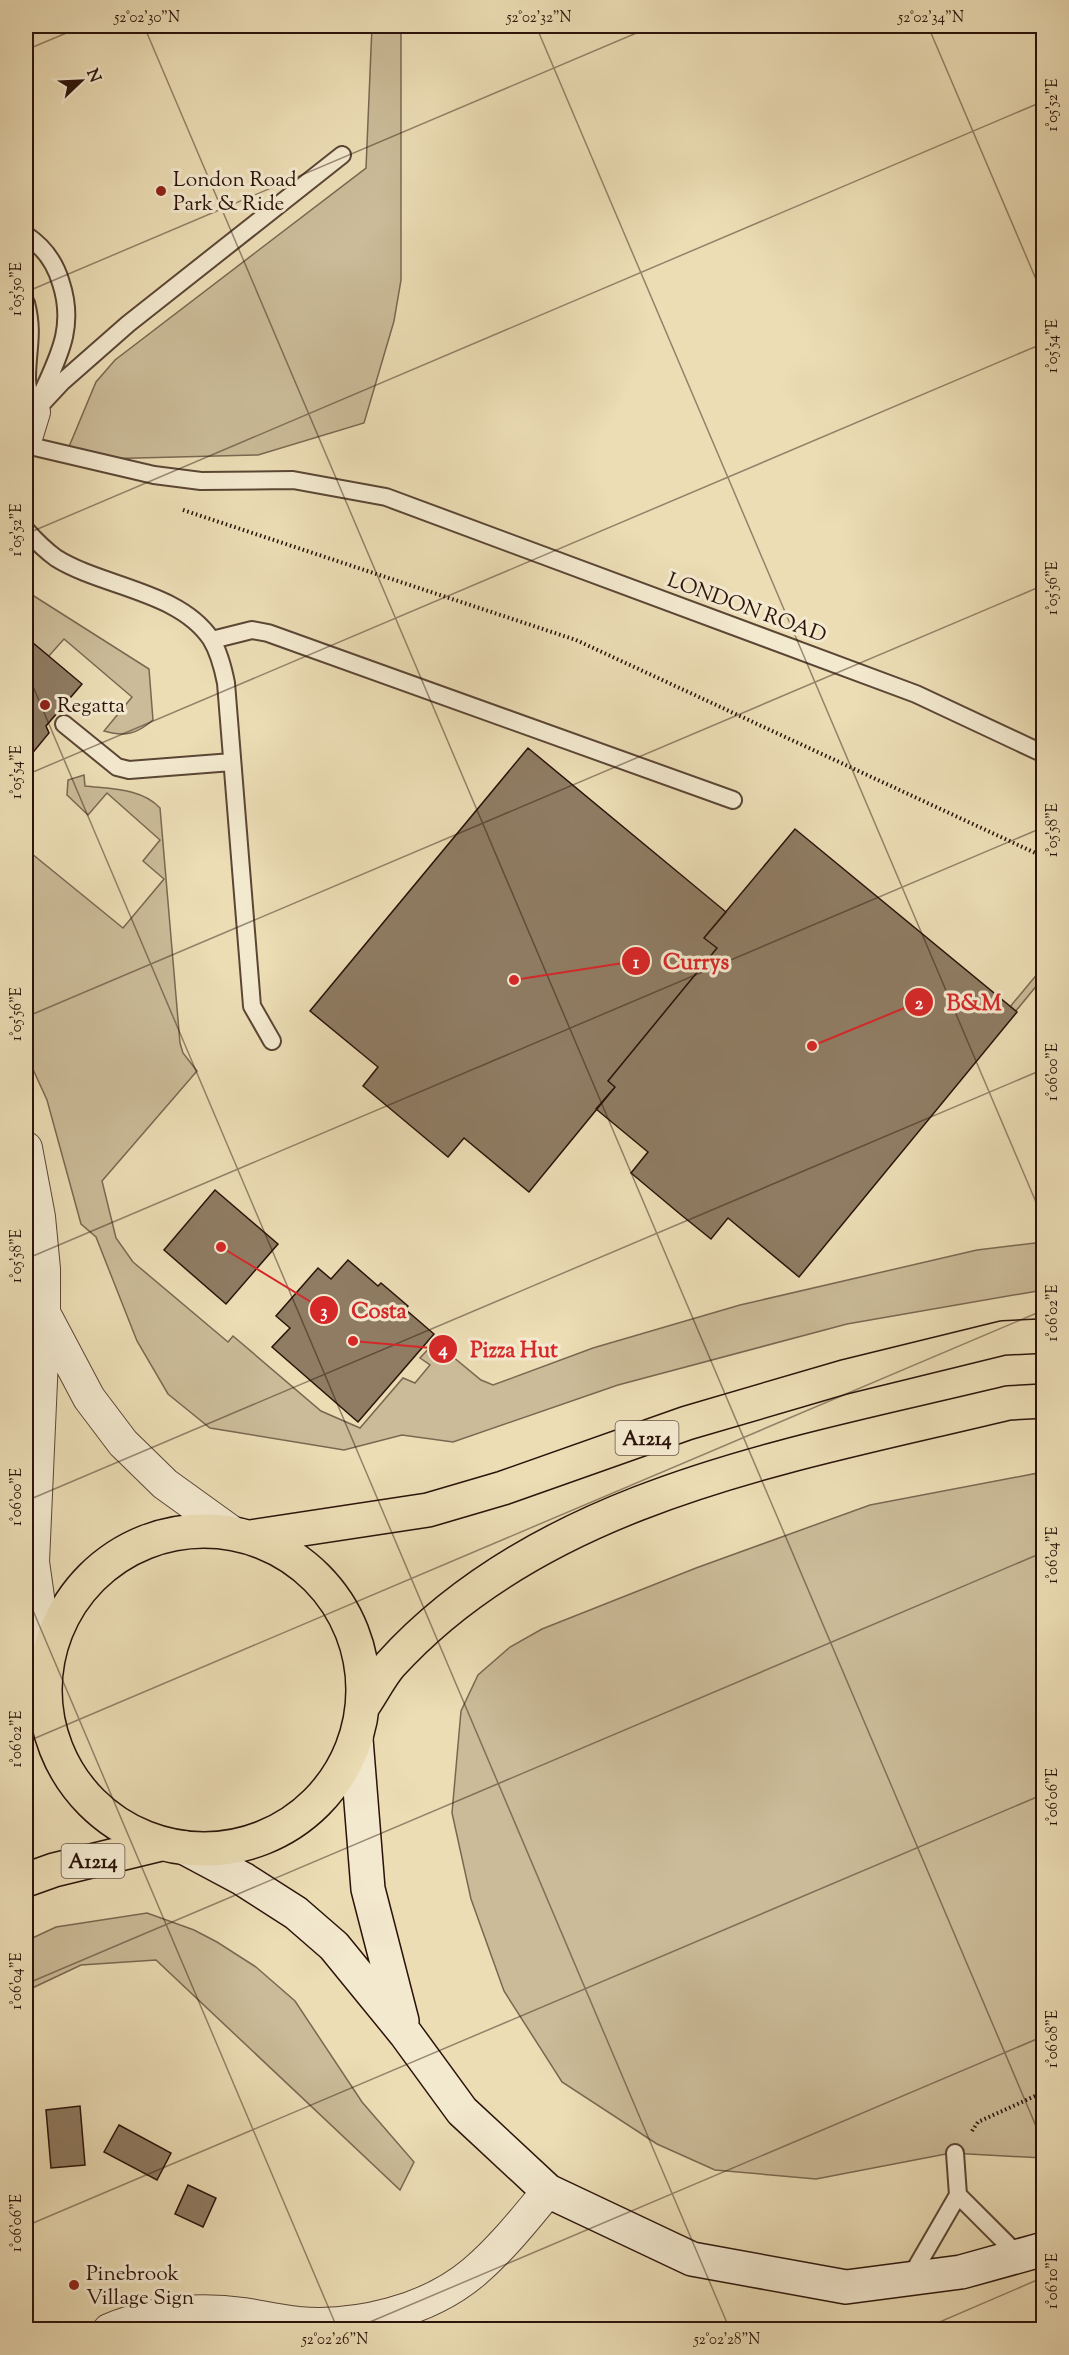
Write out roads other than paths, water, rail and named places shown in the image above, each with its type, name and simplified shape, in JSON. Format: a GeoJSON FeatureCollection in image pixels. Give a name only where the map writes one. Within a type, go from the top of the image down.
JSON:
{"type":"FeatureCollection","features":[{"type":"Feature","properties":{"kind":"main road","name":"A1214"},"geometry":{"type":"LineString","coordinates":[[242,1535],[428,1510],[503,1488],[687,1423],[844,1377],[1003,1338],[1044,1336]]}},
{"type":"Feature","properties":{"kind":"main road"},"geometry":{"type":"LineString","coordinates":[[363,1706],[389,1666],[444,1612],[550,1543],[568,1534],[670,1491],[744,1467],[1008,1403],[1044,1401]]}},
{"type":"Feature","properties":{"kind":"main road"},"geometry":{"type":"LineString","coordinates":[[192,1531],[242,1535],[286,1553],[324,1585],[349,1623],[362,1665],[363,1706],[356,1740],[332,1785],[302,1816],[249,1844],[215,1849],[173,1846],[131,1832],[97,1808],[67,1771],[50,1731],[39,1689],[69,1605],[91,1577],[122,1553],[154,1538],[192,1531]]}},
{"type":"Feature","properties":{"kind":"main road","name":"A1214"},"geometry":{"type":"LineString","coordinates":[[26,1880],[54,1870],[173,1846]]}},
{"type":"Feature","properties":{"kind":"street"},"geometry":{"type":"LineString","coordinates":[[26,1149],[39,1217],[44,1269],[33,1562],[39,1689]]}},
{"type":"Feature","properties":{"kind":"street"},"geometry":{"type":"LineString","coordinates":[[44,1313],[89,1398],[123,1443],[165,1484],[242,1535]]}},
{"type":"Feature","properties":{"kind":"street"},"geometry":{"type":"LineString","coordinates":[[356,1740],[368,1889],[405,2033]]}},
{"type":"Feature","properties":{"kind":"street"},"geometry":{"type":"LineString","coordinates":[[173,1846],[243,1879],[296,1913],[334,1946],[405,2033],[462,2111],[548,2191],[692,2259],[846,2287],[961,2272],[1031,2252]]}},
{"type":"Feature","properties":{"kind":"street"},"geometry":{"type":"LineString","coordinates":[[109,2330],[137,2319],[182,2312],[236,2313],[297,2326],[347,2322],[384,2315],[457,2285],[506,2241],[548,2191]]}},
{"type":"Feature","properties":{"kind":"lane"},"geometry":{"type":"LineString","coordinates":[[30,425],[88,357],[342,155]]}},
{"type":"Feature","properties":{"kind":"lane"},"geometry":{"type":"LineString","coordinates":[[26,236],[47,253],[57,270],[68,310],[67,325],[58,358],[30,425]]}},
{"type":"Feature","properties":{"kind":"lane"},"geometry":{"type":"LineString","coordinates":[[26,303],[30,319],[31,346],[27,381],[30,425]]}},
{"type":"Feature","properties":{"kind":"lane","name":"LONDON ROAD"},"geometry":{"type":"LineString","coordinates":[[26,445],[154,475],[201,480],[293,480],[343,487],[386,497],[916,694],[1044,754]]}},
{"type":"Feature","properties":{"kind":"lane"},"geometry":{"type":"LineString","coordinates":[[26,530],[58,559],[159,600],[187,616],[212,640],[221,660],[226,683],[252,1006],[272,1041]]}},
{"type":"Feature","properties":{"kind":"lane"},"geometry":{"type":"LineString","coordinates":[[212,640],[252,630],[268,633],[733,800]]}},
{"type":"Feature","properties":{"kind":"lane"},"geometry":{"type":"LineString","coordinates":[[64,723],[117,767],[129,770],[232,762]]}},
{"type":"Feature","properties":{"kind":"lane"},"geometry":{"type":"LineString","coordinates":[[910,2278],[958,2195],[955,2153]]}},
{"type":"Feature","properties":{"kind":"lane"},"geometry":{"type":"LineString","coordinates":[[958,2195],[1031,2252]]}},
{"type":"Feature","properties":{"kind":"place","name":"London Road Park & Ride"},"geometry":{"type":"Point","coordinates":[161,191]}},
{"type":"Feature","properties":{"kind":"place","name":"Regatta"},"geometry":{"type":"Point","coordinates":[45,705]}},
{"type":"Feature","properties":{"kind":"place","name":"Currys"},"geometry":{"type":"Point","coordinates":[514,980]}},
{"type":"Feature","properties":{"kind":"place","name":"B&M"},"geometry":{"type":"Point","coordinates":[812,1046]}},
{"type":"Feature","properties":{"kind":"place","name":"Costa"},"geometry":{"type":"Point","coordinates":[221,1247]}},
{"type":"Feature","properties":{"kind":"place","name":"Pizza Hut"},"geometry":{"type":"Point","coordinates":[353,1341]}},
{"type":"Feature","properties":{"kind":"place","name":"Pinebrook Village Sign"},"geometry":{"type":"Point","coordinates":[74,2285]}}]}
